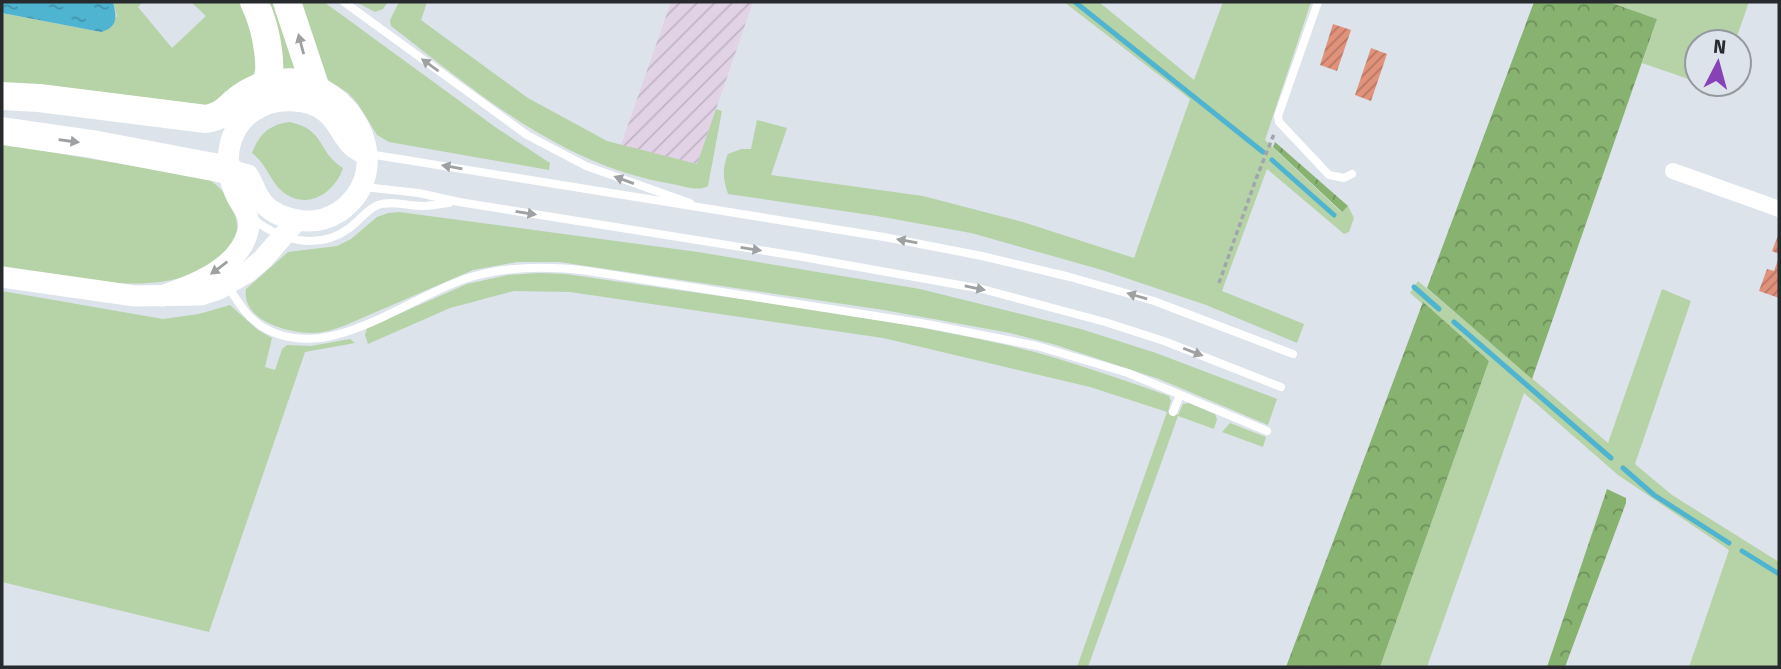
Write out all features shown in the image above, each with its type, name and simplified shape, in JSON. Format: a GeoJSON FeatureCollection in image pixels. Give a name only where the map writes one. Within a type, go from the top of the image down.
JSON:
{"type":"FeatureCollection","features":[{"type":"Feature","properties":{"kind":"highway"},"geometry":{"type":"LineString","coordinates":[[254,2],[265,32],[268,55],[262,96]]}},
{"type":"Feature","properties":{"kind":"highway"},"geometry":{"type":"LineString","coordinates":[[2,99],[39,98],[206,119],[220,115],[247,93],[262,96],[298,83],[315,86],[288,2]]}},
{"type":"Feature","properties":{"kind":"highway"},"geometry":{"type":"LineString","coordinates":[[2,99],[26,107],[130,123],[232,134]]}},
{"type":"Feature","properties":{"kind":"highway"},"geometry":{"type":"LineString","coordinates":[[2,131],[92,144],[229,170]]}},
{"type":"Feature","properties":{"kind":"main road"},"geometry":{"type":"LineString","coordinates":[[229,170],[248,175],[261,200],[271,210],[297,220],[316,221],[333,215],[351,202],[362,187],[366,170],[363,134],[354,116],[335,97],[315,86]]}},
{"type":"Feature","properties":{"kind":"main road"},"geometry":{"type":"LineString","coordinates":[[162,296],[206,279],[230,260],[248,234],[249,215],[233,190],[229,151],[232,134],[262,96],[269,103],[282,101],[314,106],[330,115],[353,148],[366,154]]}},
{"type":"Feature","properties":{"kind":"main road"},"geometry":{"type":"LineString","coordinates":[[2,277],[135,296],[201,295],[227,285],[248,272],[297,220]]}},
{"type":"Feature","properties":{"kind":"street"},"geometry":{"type":"LineString","coordinates":[[1673,171],[1779,209]]}},
{"type":"Feature","properties":{"kind":"lane"},"geometry":{"type":"LineString","coordinates":[[344,2],[507,121],[555,152],[586,166],[712,210]]}},
{"type":"Feature","properties":{"kind":"lane"},"geometry":{"type":"LineString","coordinates":[[1318,2],[1279,122],[1329,175],[1344,178],[1352,174]]}},
{"type":"Feature","properties":{"kind":"lane"},"geometry":{"type":"LineString","coordinates":[[366,154],[896,239],[982,256],[1154,301],[1293,354]]}},
{"type":"Feature","properties":{"kind":"lane"},"geometry":{"type":"LineString","coordinates":[[362,187],[419,193],[459,202],[797,256],[982,289],[1164,341],[1281,387]]}},
{"type":"Feature","properties":{"kind":"lane"},"geometry":{"type":"LineString","coordinates":[[249,215],[265,229],[282,237],[302,241],[323,240],[342,233],[374,207],[386,203],[425,206],[459,202]]}},
{"type":"Feature","properties":{"kind":"lane"},"geometry":{"type":"LineString","coordinates":[[227,285],[245,312],[262,326],[278,334],[317,338],[356,329],[471,277],[515,269],[557,267],[986,335],[1083,358],[1128,373],[1267,431]]}},
{"type":"Feature","properties":{"kind":"lane"},"geometry":{"type":"LineString","coordinates":[[1173,412],[1180,395]]}},
{"type":"Feature","properties":{"kind":"path"},"geometry":{"type":"LineString","coordinates":[[1219,283],[1255,178],[1279,122]]}},
{"type":"Feature","properties":{"kind":"shaded area"},"geometry":{"type":"Polygon","coordinates":[[[671,2],[753,2],[697,164],[621,145],[671,2]]]}},
{"type":"Feature","properties":{"kind":"green space"},"geometry":{"type":"Polygon","coordinates":[[[113,2],[143,2],[138,7],[172,48],[206,16],[191,2],[241,2],[255,50],[255,69],[252,76],[239,90],[213,107],[2,85],[2,13],[101,32],[117,16],[113,2]]]}},
{"type":"Feature","properties":{"kind":"green space"},"geometry":{"type":"Polygon","coordinates":[[[267,2],[279,2],[299,70],[280,69],[267,2]]]}},
{"type":"Feature","properties":{"kind":"green space"},"geometry":{"type":"Polygon","coordinates":[[[298,2],[324,2],[498,129],[550,163],[549,170],[389,142],[377,135],[348,93],[323,77],[298,2]]]}},
{"type":"Feature","properties":{"kind":"green space"},"geometry":{"type":"Polygon","coordinates":[[[356,2],[388,2],[383,9],[375,12],[356,2]]]}},
{"type":"Feature","properties":{"kind":"green space"},"geometry":{"type":"Polygon","coordinates":[[[399,2],[427,2],[421,20],[528,98],[607,141],[697,164],[716,109],[722,111],[708,186],[690,188],[632,175],[557,144],[488,100],[391,26],[390,20],[399,2]]]}},
{"type":"Feature","properties":{"kind":"green space"},"geometry":{"type":"Polygon","coordinates":[[[1064,2],[1099,2],[1194,80],[1223,2],[1311,2],[1265,140],[1341,212],[1348,206],[1354,218],[1349,232],[1344,234],[1267,169],[1222,291],[1304,324],[1297,343],[1206,305],[1102,270],[971,233],[728,194],[724,174],[726,159],[728,154],[741,149],[751,149],[757,120],[787,128],[771,175],[923,196],[1023,222],[1134,258],[1190,99],[1064,2]]]}},
{"type":"Feature","properties":{"kind":"green space"},"geometry":{"type":"Polygon","coordinates":[[[1534,2],[1609,2],[1657,19],[1532,379],[1427,288],[1534,2]]]}},
{"type":"Feature","properties":{"kind":"green space"},"geometry":{"type":"Polygon","coordinates":[[[1609,2],[1749,2],[1740,28],[1683,28],[1683,77],[1642,63],[1657,19],[1609,2]]]}},
{"type":"Feature","properties":{"kind":"green space"},"geometry":{"type":"Polygon","coordinates":[[[290,122],[310,130],[335,162],[343,168],[327,192],[310,199],[301,200],[283,192],[252,153],[266,131],[290,122]]]}},
{"type":"Feature","properties":{"kind":"green space"},"geometry":{"type":"Polygon","coordinates":[[[1275,142],[1348,206],[1342,212],[1273,147],[1275,142]]]}},
{"type":"Feature","properties":{"kind":"green space"},"geometry":{"type":"Polygon","coordinates":[[[2,144],[206,178],[218,186],[231,204],[237,225],[235,237],[224,253],[202,269],[177,279],[148,283],[87,280],[2,267],[2,144]]]}},
{"type":"Feature","properties":{"kind":"green space"},"geometry":{"type":"Polygon","coordinates":[[[399,212],[698,252],[920,289],[1081,329],[1156,353],[1277,399],[1268,425],[1159,379],[1056,345],[1010,333],[884,310],[559,262],[517,262],[473,270],[346,325],[322,332],[280,328],[259,317],[251,309],[246,300],[246,289],[288,252],[337,246],[351,239],[377,217],[399,212]]]}},
{"type":"Feature","properties":{"kind":"green space"},"geometry":{"type":"Polygon","coordinates":[[[566,274],[839,314],[1002,344],[1065,361],[1169,396],[1171,401],[1168,412],[1178,415],[1183,404],[1189,403],[1215,414],[1217,419],[1214,429],[1178,416],[1088,667],[1077,667],[1167,412],[1090,387],[883,338],[570,292],[514,291],[450,308],[368,344],[365,335],[367,328],[467,284],[508,275],[566,274]]]}},
{"type":"Feature","properties":{"kind":"green space"},"geometry":{"type":"Polygon","coordinates":[[[1418,281],[1608,443],[1662,289],[1691,301],[1635,464],[1672,495],[1779,562],[1779,667],[1689,667],[1729,550],[1618,475],[1524,393],[1427,667],[1380,667],[1489,361],[1410,293],[1418,281]]]}},
{"type":"Feature","properties":{"kind":"green space"},"geometry":{"type":"Polygon","coordinates":[[[2,291],[163,319],[199,314],[230,305],[258,330],[272,338],[265,367],[275,370],[282,349],[287,345],[311,346],[350,339],[355,343],[305,352],[209,632],[2,582],[2,291]]]}},
{"type":"Feature","properties":{"kind":"green space"},"geometry":{"type":"Polygon","coordinates":[[[1423,302],[1489,361],[1380,667],[1286,667],[1423,302]]]}},
{"type":"Feature","properties":{"kind":"green space"},"geometry":{"type":"Polygon","coordinates":[[[1230,423],[1266,437],[1263,447],[1222,432],[1230,423]]]}},
{"type":"Feature","properties":{"kind":"green space"},"geometry":{"type":"Polygon","coordinates":[[[1607,489],[1626,498],[1626,503],[1565,667],[1547,667],[1607,489]]]}},
{"type":"Feature","properties":{"kind":"water"},"geometry":{"type":"Polygon","coordinates":[[[2,2],[113,2],[115,21],[111,27],[101,32],[2,13],[2,2]]]}},
{"type":"Feature","properties":{"kind":"building"},"geometry":{"type":"Polygon","coordinates":[[[1333,24],[1351,30],[1337,71],[1320,65],[1333,24]]]}},
{"type":"Feature","properties":{"kind":"building"},"geometry":{"type":"Polygon","coordinates":[[[1371,48],[1387,54],[1371,101],[1355,95],[1371,48]]]}},
{"type":"Feature","properties":{"kind":"building"},"geometry":{"type":"Polygon","coordinates":[[[1779,233],[1779,254],[1772,251],[1779,233]]]}},
{"type":"Feature","properties":{"kind":"building"},"geometry":{"type":"Polygon","coordinates":[[[1779,257],[1779,298],[1759,291],[1767,269],[1774,271],[1779,257]]]}},
{"type":"Feature","properties":{"kind":"waterway"},"geometry":{"type":"LineString","coordinates":[[1075,2],[1263,152]]}},
{"type":"Feature","properties":{"kind":"waterway"},"geometry":{"type":"LineString","coordinates":[[1272,160],[1334,215]]}},
{"type":"Feature","properties":{"kind":"waterway"},"geometry":{"type":"LineString","coordinates":[[1414,287],[1439,309]]}},
{"type":"Feature","properties":{"kind":"waterway"},"geometry":{"type":"LineString","coordinates":[[1454,322],[1611,458]]}},
{"type":"Feature","properties":{"kind":"waterway"},"geometry":{"type":"LineString","coordinates":[[1623,468],[1654,495],[1729,543]]}},
{"type":"Feature","properties":{"kind":"waterway"},"geometry":{"type":"LineString","coordinates":[[1742,551],[1779,574]]}}]}
